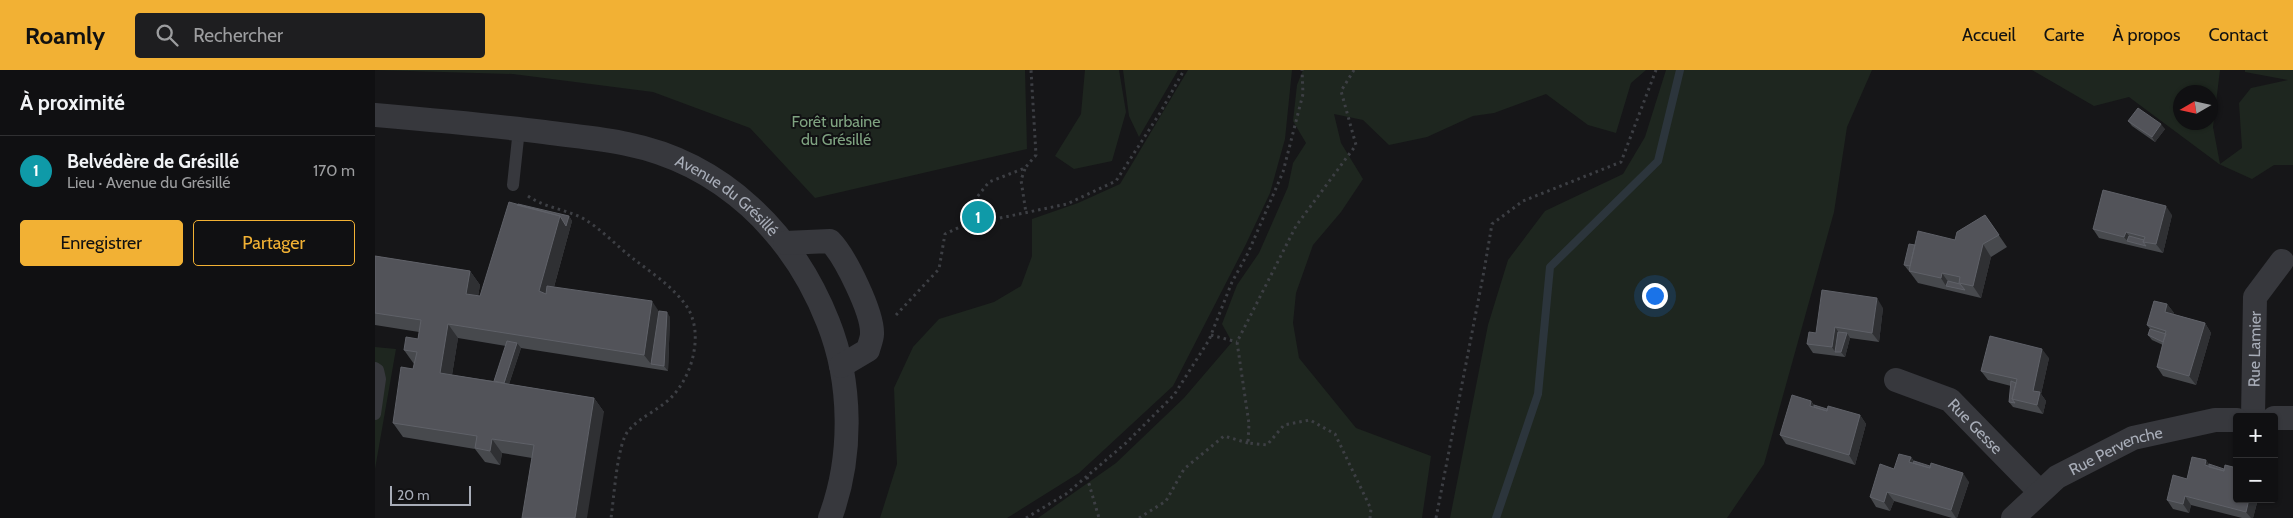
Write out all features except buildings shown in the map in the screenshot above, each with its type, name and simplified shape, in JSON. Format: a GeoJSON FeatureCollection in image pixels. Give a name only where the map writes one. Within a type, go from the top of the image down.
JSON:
{"type":"FeatureCollection","features":[{"type":"Feature","properties":{"kind":"street","name":"Avenue du Grésillé"},"geometry":{"type":"LineString","coordinates":[[375,115],[519,129],[627,144],[661,153],[691,167],[724,186],[765,220],[785,243],[819,299],[832,332],[841,366],[847,425],[840,484],[829,518]]}},
{"type":"Feature","properties":{"kind":"street"},"geometry":{"type":"LineString","coordinates":[[785,243],[830,241],[840,252],[865,307],[872,334],[868,350],[841,366]]}},
{"type":"Feature","properties":{"kind":"street","name":"Rue Lamier"},"geometry":{"type":"LineString","coordinates":[[2253,413],[2255,297],[2282,261]]}},
{"type":"Feature","properties":{"kind":"street","name":"Rue Gesse"},"geometry":{"type":"LineString","coordinates":[[1896,380],[1950,400],[2040,492]]}},
{"type":"Feature","properties":{"kind":"street"},"geometry":{"type":"LineString","coordinates":[[2278,418],[2293,418]]}},
{"type":"Feature","properties":{"kind":"street","name":"Rue Pervenche"},"geometry":{"type":"LineString","coordinates":[[2013,518],[2057,477],[2133,438],[2215,420],[2233,420]]}},
{"type":"Feature","properties":{"kind":"lane"},"geometry":{"type":"LineString","coordinates":[[513,185],[519,129]]}},
{"type":"Feature","properties":{"kind":"lane"},"geometry":{"type":"LineString","coordinates":[[375,368],[378,370],[380,378],[375,414]]}},
{"type":"Feature","properties":{"kind":"path"},"geometry":{"type":"LineString","coordinates":[[1026,213],[1021,180],[1025,168],[1036,155],[1031,70]]}},
{"type":"Feature","properties":{"kind":"path"},"geometry":{"type":"LineString","coordinates":[[872,334],[901,310],[939,269],[945,234],[962,226],[1067,204],[1116,181],[1160,113],[1184,70]]}},
{"type":"Feature","properties":{"kind":"path"},"geometry":{"type":"LineString","coordinates":[[1026,518],[1066,494],[1126,443],[1174,395],[1211,335],[1232,282],[1248,253],[1283,172],[1303,94],[1302,70]]}},
{"type":"Feature","properties":{"kind":"path"},"geometry":{"type":"LineString","coordinates":[[1248,443],[1249,424],[1237,342],[1296,226],[1356,145],[1341,91],[1354,70]]}},
{"type":"Feature","properties":{"kind":"path"},"geometry":{"type":"LineString","coordinates":[[1435,518],[1485,271],[1492,224],[1523,201],[1621,162],[1656,70]]}},
{"type":"Feature","properties":{"kind":"path"},"geometry":{"type":"LineString","coordinates":[[962,226],[977,197],[989,182],[1025,168]]}},
{"type":"Feature","properties":{"kind":"path"},"geometry":{"type":"LineString","coordinates":[[513,185],[536,202],[585,220],[672,290],[687,305],[694,323],[695,345],[692,364],[685,380],[674,395],[628,430],[621,444],[611,518]]}},
{"type":"Feature","properties":{"kind":"path"},"geometry":{"type":"LineString","coordinates":[[1211,335],[1237,342]]}},
{"type":"Feature","properties":{"kind":"path"},"geometry":{"type":"LineString","coordinates":[[1139,518],[1166,502],[1184,469],[1224,436],[1248,443],[1267,445],[1284,425],[1310,420],[1335,434],[1371,509],[1370,518]]}},
{"type":"Feature","properties":{"kind":"path"},"geometry":{"type":"LineString","coordinates":[[1087,476],[1099,518]]}},
{"type":"Feature","properties":{"kind":"green space","name":"Forêt urbaine du Grésillé"},"geometry":{"type":"Polygon","coordinates":[[[375,70],[1025,70],[1027,149],[815,198],[750,128],[653,92],[513,74],[375,70]]]}},
{"type":"Feature","properties":{"kind":"green space"},"geometry":{"type":"Polygon","coordinates":[[[1085,70],[1119,70],[1126,112],[1112,161],[1074,169],[1055,156],[1081,114],[1085,70]]]}},
{"type":"Feature","properties":{"kind":"green space"},"geometry":{"type":"Polygon","coordinates":[[[1123,70],[1178,70],[1139,137],[1129,116],[1123,70]]]}},
{"type":"Feature","properties":{"kind":"green space"},"geometry":{"type":"Polygon","coordinates":[[[1188,70],[1292,70],[1285,139],[1270,193],[1173,386],[1079,473],[1007,518],[880,518],[897,464],[894,388],[913,347],[939,319],[994,302],[1021,286],[1032,256],[1032,219],[1078,203],[1120,184],[1188,70]]]}},
{"type":"Feature","properties":{"kind":"green space"},"geometry":{"type":"Polygon","coordinates":[[[1303,70],[1646,70],[1631,83],[1616,133],[1588,125],[1546,94],[1494,113],[1473,116],[1427,137],[1389,145],[1363,120],[1334,114],[1341,143],[1363,179],[1341,212],[1313,245],[1296,293],[1293,323],[1299,358],[1356,428],[1431,456],[1422,518],[1038,518],[1116,463],[1184,398],[1232,342],[1222,324],[1237,285],[1259,253],[1288,187],[1293,163],[1306,143],[1293,121],[1297,85],[1303,70]]]}},
{"type":"Feature","properties":{"kind":"green space"},"geometry":{"type":"Polygon","coordinates":[[[1666,70],[1872,70],[1847,127],[1834,212],[1764,464],[1727,518],[1450,518],[1488,325],[1508,260],[1545,211],[1623,174],[1645,137],[1666,70]]]}},
{"type":"Feature","properties":{"kind":"green space"},"geometry":{"type":"Polygon","coordinates":[[[2032,70],[2220,70],[2218,86],[2173,85],[2173,130],[2129,97],[2094,106],[2032,70]]]}},
{"type":"Feature","properties":{"kind":"green space"},"geometry":{"type":"Polygon","coordinates":[[[2245,70],[2293,70],[2293,165],[2274,165],[2252,179],[2219,164],[2173,130],[2214,130],[2220,164],[2242,148],[2239,103],[2251,88],[2288,80],[2245,72],[2245,70]]]}},
{"type":"Feature","properties":{"kind":"green space"},"geometry":{"type":"Polygon","coordinates":[[[375,347],[396,349],[375,469],[375,347]]]}},
{"type":"Feature","properties":{"kind":"waterway"},"geometry":{"type":"LineString","coordinates":[[1496,518],[1538,394],[1550,267],[1658,161],[1680,70]]}},
{"type":"Feature","properties":{"kind":"place","name":"Belvédère de Grésillé"},"geometry":{"type":"Point","coordinates":[978,217]}}]}
